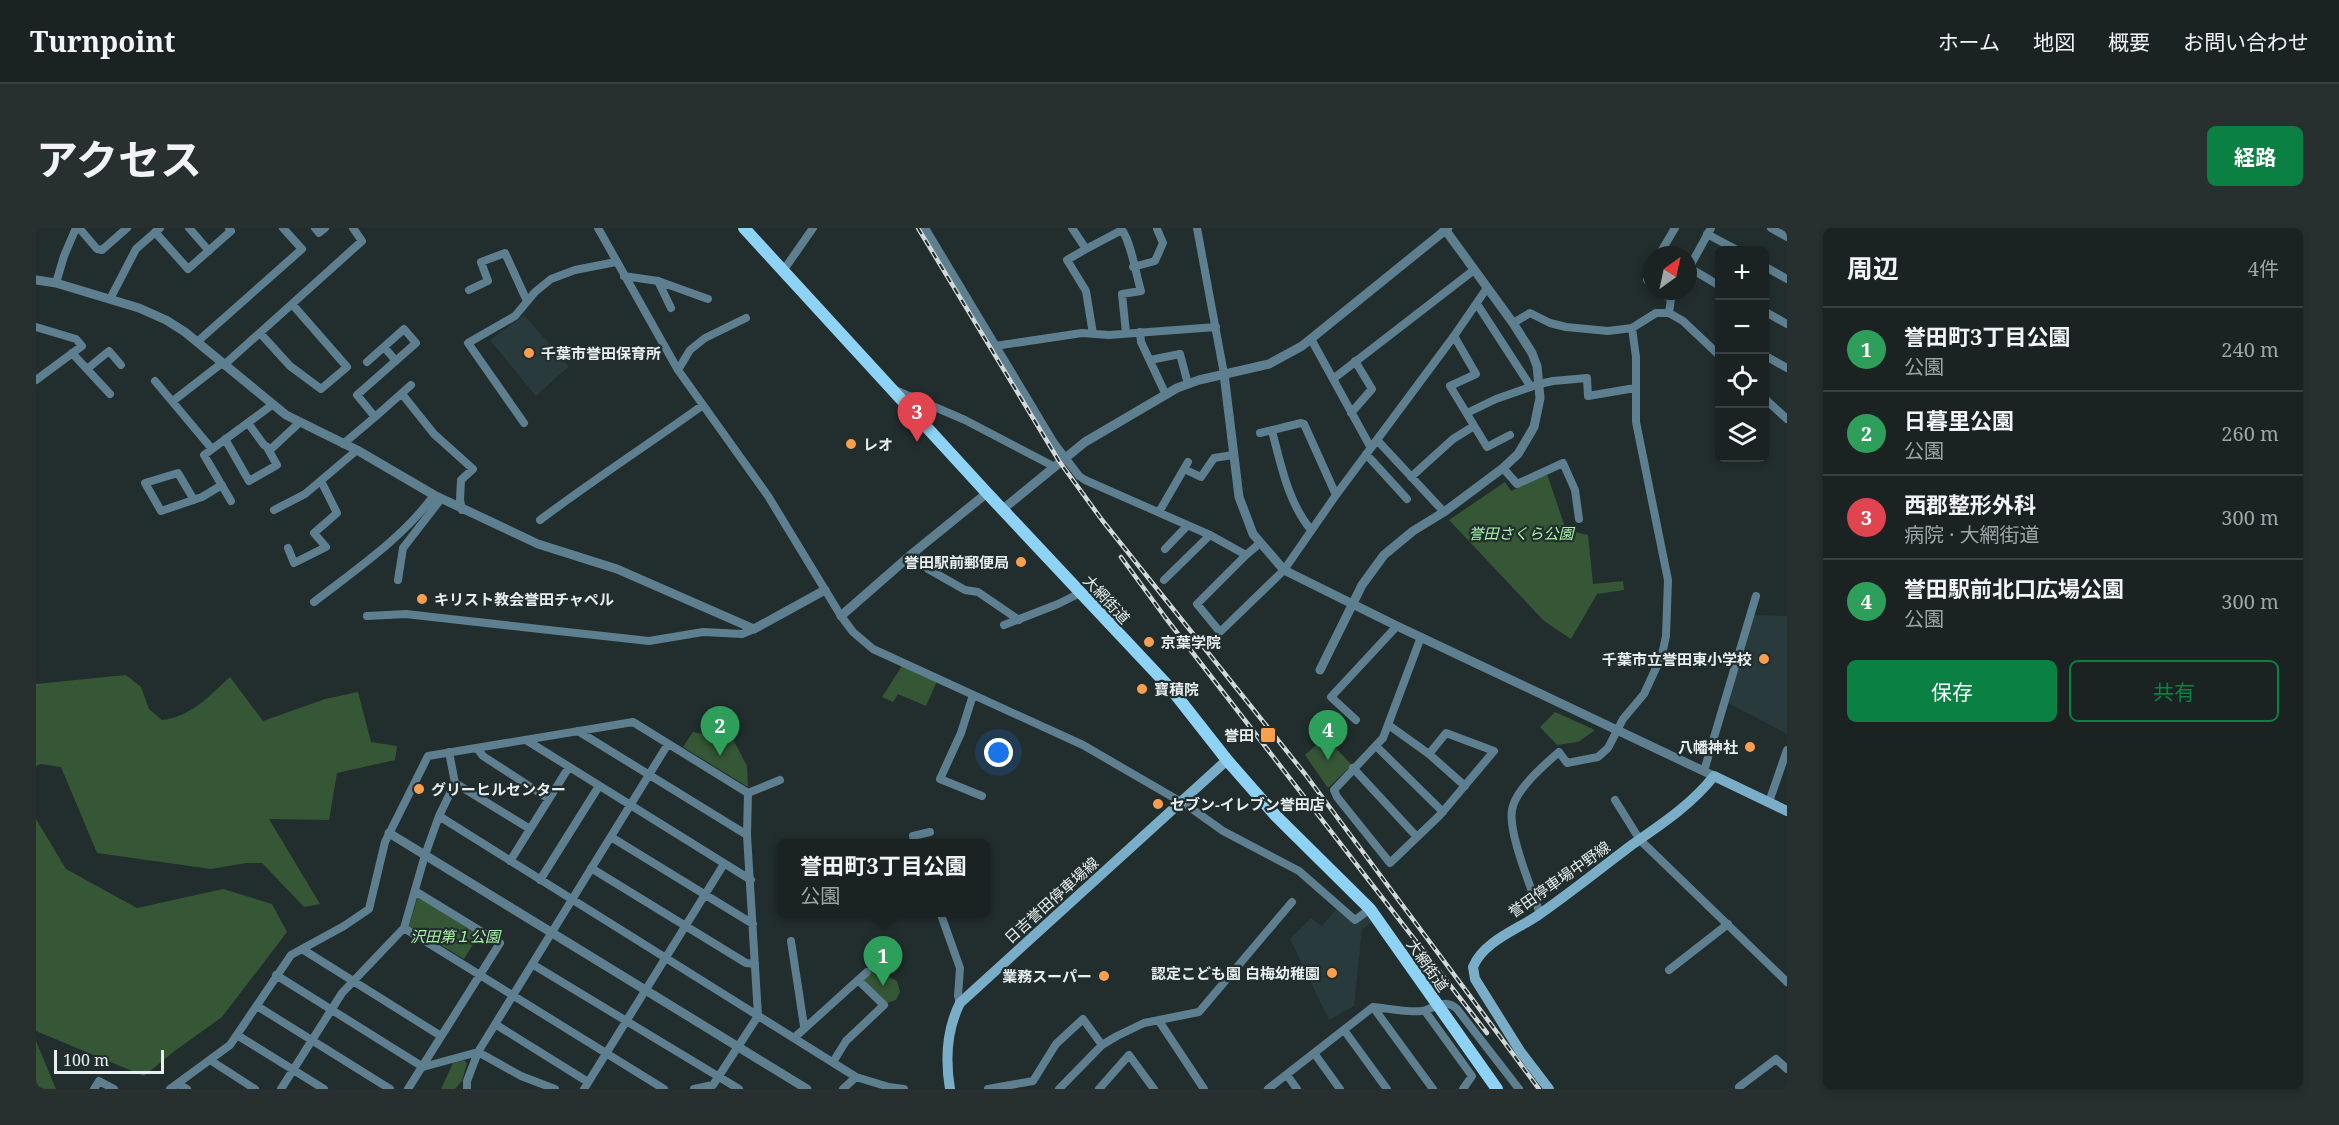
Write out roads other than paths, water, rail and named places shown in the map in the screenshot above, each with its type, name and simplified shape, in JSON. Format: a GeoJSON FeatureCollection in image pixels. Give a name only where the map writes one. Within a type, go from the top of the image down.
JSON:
{"type":"FeatureCollection","features":[{"type":"Feature","properties":{"kind":"main road","name":"大網街道"},"geometry":{"type":"LineString","coordinates":[[744,228],[987,493],[1172,690],[1227,760],[1276,816],[1370,909],[1497,1089]]}},
{"type":"Feature","properties":{"kind":"main road","name":"日吉誉田停車場線"},"geometry":{"type":"LineString","coordinates":[[950,1089],[947,1052],[951,1026],[960,1003],[1227,760]]}},
{"type":"Feature","properties":{"kind":"main road"},"geometry":{"type":"LineString","coordinates":[[1709,774],[1787,811]]}},
{"type":"Feature","properties":{"kind":"main road","name":"誉田停車場中野線"},"geometry":{"type":"LineString","coordinates":[[1549,1089],[1520,1051],[1472,972],[1475,961],[1488,947],[1540,914],[1695,797],[1709,774]]}},
{"type":"Feature","properties":{"kind":"street"},"geometry":{"type":"LineString","coordinates":[[56,284],[64,256],[78,228],[97,249],[102,250],[127,228]]}},
{"type":"Feature","properties":{"kind":"street"},"geometry":{"type":"LineString","coordinates":[[189,228],[208,250]]}},
{"type":"Feature","properties":{"kind":"street"},"geometry":{"type":"LineString","coordinates":[[110,299],[136,249],[157,230],[188,269],[231,231],[229,228]]}},
{"type":"Feature","properties":{"kind":"street"},"geometry":{"type":"LineString","coordinates":[[197,342],[302,249],[283,228]]}},
{"type":"Feature","properties":{"kind":"street"},"geometry":{"type":"LineString","coordinates":[[315,228],[319,233],[325,228]]}},
{"type":"Feature","properties":{"kind":"street"},"geometry":{"type":"LineString","coordinates":[[173,401],[260,333],[362,241],[353,228]]}},
{"type":"Feature","properties":{"kind":"street"},"geometry":{"type":"LineString","coordinates":[[598,228],[678,370],[768,496],[853,632],[873,649],[1083,745],[1180,802],[1223,831],[1299,871],[1355,920],[1370,909]]}},
{"type":"Feature","properties":{"kind":"street"},"geometry":{"type":"LineString","coordinates":[[783,271],[813,228]]}},
{"type":"Feature","properties":{"kind":"street"},"geometry":{"type":"LineString","coordinates":[[925,228],[1054,443],[1079,476],[1210,535],[1246,555]]}},
{"type":"Feature","properties":{"kind":"street"},"geometry":{"type":"LineString","coordinates":[[1072,228],[1086,249]]}},
{"type":"Feature","properties":{"kind":"street"},"geometry":{"type":"LineString","coordinates":[[1133,267],[1155,261],[1163,243],[1159,228]]}},
{"type":"Feature","properties":{"kind":"street"},"geometry":{"type":"LineString","coordinates":[[1197,228],[1224,374],[1233,455],[1243,511],[1259,544],[1284,570],[1421,638],[1709,774],[1756,596]]}},
{"type":"Feature","properties":{"kind":"street"},"geometry":{"type":"LineString","coordinates":[[1665,246],[1675,228]]}},
{"type":"Feature","properties":{"kind":"street"},"geometry":{"type":"LineString","coordinates":[[1771,228],[1787,237]]}},
{"type":"Feature","properties":{"kind":"street"},"geometry":{"type":"LineString","coordinates":[[1003,509],[1065,456],[1166,394],[1188,384],[1269,364],[1280,359],[1311,339],[1446,229],[1514,323],[1532,353],[1537,366],[1535,385]]}},
{"type":"Feature","properties":{"kind":"street"},"geometry":{"type":"LineString","coordinates":[[1093,334],[1086,291],[1067,260],[1122,230],[1129,239],[1133,267],[1141,291],[1122,294],[1126,333]]}},
{"type":"Feature","properties":{"kind":"street"},"geometry":{"type":"LineString","coordinates":[[1697,252],[1709,231],[1731,246]]}},
{"type":"Feature","properties":{"kind":"street"},"geometry":{"type":"LineString","coordinates":[[469,290],[488,281],[482,262],[505,253],[527,301]]}},
{"type":"Feature","properties":{"kind":"street"},"geometry":{"type":"LineString","coordinates":[[524,423],[468,343],[515,316],[541,286],[558,276],[616,262]]}},
{"type":"Feature","properties":{"kind":"street"},"geometry":{"type":"LineString","coordinates":[[1769,269],[1787,279]]}},
{"type":"Feature","properties":{"kind":"street"},"geometry":{"type":"LineString","coordinates":[[1333,379],[1474,270]]}},
{"type":"Feature","properties":{"kind":"street"},"geometry":{"type":"LineString","coordinates":[[1697,273],[1715,284]]}},
{"type":"Feature","properties":{"kind":"street"},"geometry":{"type":"LineString","coordinates":[[624,276],[658,281],[708,299]]}},
{"type":"Feature","properties":{"kind":"street"},"geometry":{"type":"LineString","coordinates":[[36,280],[110,299],[166,320],[197,342],[272,405],[299,423],[357,450],[437,497],[538,544],[616,569],[754,629]]}},
{"type":"Feature","properties":{"kind":"street"},"geometry":{"type":"LineString","coordinates":[[658,281],[671,308]]}},
{"type":"Feature","properties":{"kind":"street"},"geometry":{"type":"LineString","coordinates":[[1259,544],[1197,604],[1220,632],[1284,570],[1487,288]]}},
{"type":"Feature","properties":{"kind":"street"},"geometry":{"type":"LineString","coordinates":[[1669,313],[1671,300]]}},
{"type":"Feature","properties":{"kind":"street"},"geometry":{"type":"LineString","coordinates":[[260,333],[290,366],[321,389],[347,367],[292,304]]}},
{"type":"Feature","properties":{"kind":"street"},"geometry":{"type":"LineString","coordinates":[[1320,670],[1362,585],[1384,555],[1413,531],[1444,512],[1503,468],[1518,454],[1534,427],[1540,399],[1535,385],[1477,304]]}},
{"type":"Feature","properties":{"kind":"street"},"geometry":{"type":"LineString","coordinates":[[1514,323],[1530,314],[1566,327],[1608,331],[1632,328],[1656,313],[1669,313],[1689,326],[1717,354]]}},
{"type":"Feature","properties":{"kind":"street"},"geometry":{"type":"LineString","coordinates":[[1769,314],[1787,324]]}},
{"type":"Feature","properties":{"kind":"street"},"geometry":{"type":"LineString","coordinates":[[678,370],[690,350],[705,338],[746,318]]}},
{"type":"Feature","properties":{"kind":"street"},"geometry":{"type":"LineString","coordinates":[[36,327],[76,339],[82,346],[36,380]]}},
{"type":"Feature","properties":{"kind":"street"},"geometry":{"type":"LineString","coordinates":[[995,346],[1082,333],[1126,333],[1215,327]]}},
{"type":"Feature","properties":{"kind":"street"},"geometry":{"type":"LineString","coordinates":[[1540,914],[1512,830],[1512,808],[1541,766],[1559,752],[1567,763],[1598,757],[1608,747],[1617,729],[1644,694],[1662,655],[1668,593],[1636,422],[1636,357],[1632,328]]}},
{"type":"Feature","properties":{"kind":"street"},"geometry":{"type":"LineString","coordinates":[[367,362],[404,329],[416,343],[357,394],[375,417]]}},
{"type":"Feature","properties":{"kind":"street"},"geometry":{"type":"LineString","coordinates":[[1140,332],[1141,342],[1166,394]]}},
{"type":"Feature","properties":{"kind":"street"},"geometry":{"type":"LineString","coordinates":[[1454,336],[1476,374],[1450,386],[1487,447],[1510,435]]}},
{"type":"Feature","properties":{"kind":"street"},"geometry":{"type":"LineString","coordinates":[[1311,339],[1369,451],[1407,499]]}},
{"type":"Feature","properties":{"kind":"street"},"geometry":{"type":"LineString","coordinates":[[384,347],[396,361]]}},
{"type":"Feature","properties":{"kind":"street"},"geometry":{"type":"LineString","coordinates":[[87,369],[109,351],[121,365]]}},
{"type":"Feature","properties":{"kind":"street"},"geometry":{"type":"LineString","coordinates":[[72,353],[110,394]]}},
{"type":"Feature","properties":{"kind":"street"},"geometry":{"type":"LineString","coordinates":[[1150,360],[1180,354],[1188,384]]}},
{"type":"Feature","properties":{"kind":"street"},"geometry":{"type":"LineString","coordinates":[[1769,358],[1787,368]]}},
{"type":"Feature","properties":{"kind":"street"},"geometry":{"type":"LineString","coordinates":[[1351,413],[1371,389],[1355,361]]}},
{"type":"Feature","properties":{"kind":"street"},"geometry":{"type":"LineString","coordinates":[[1467,413],[1496,399],[1553,381],[1587,378],[1588,396],[1635,388]]}},
{"type":"Feature","properties":{"kind":"street"},"geometry":{"type":"LineString","coordinates":[[155,381],[212,449]]}},
{"type":"Feature","properties":{"kind":"street"},"geometry":{"type":"LineString","coordinates":[[343,444],[411,385]]}},
{"type":"Feature","properties":{"kind":"street"},"geometry":{"type":"LineString","coordinates":[[893,389],[965,420],[1053,466]]}},
{"type":"Feature","properties":{"kind":"street"},"geometry":{"type":"LineString","coordinates":[[402,394],[435,434],[473,469],[461,480],[462,510]]}},
{"type":"Feature","properties":{"kind":"street"},"geometry":{"type":"LineString","coordinates":[[1769,403],[1787,418]]}},
{"type":"Feature","properties":{"kind":"street"},"geometry":{"type":"LineString","coordinates":[[231,501],[204,454],[272,405]]}},
{"type":"Feature","properties":{"kind":"street"},"geometry":{"type":"LineString","coordinates":[[540,520],[579,490],[632,456],[703,405]]}},
{"type":"Feature","properties":{"kind":"street"},"geometry":{"type":"LineString","coordinates":[[225,439],[249,482],[277,465],[248,423]]}},
{"type":"Feature","properties":{"kind":"street"},"geometry":{"type":"LineString","coordinates":[[268,449],[274,448],[299,423]]}},
{"type":"Feature","properties":{"kind":"street"},"geometry":{"type":"LineString","coordinates":[[1260,434],[1304,424],[1336,495]]}},
{"type":"Feature","properties":{"kind":"street"},"geometry":{"type":"LineString","coordinates":[[1411,477],[1453,439],[1474,426]]}},
{"type":"Feature","properties":{"kind":"street"},"geometry":{"type":"LineString","coordinates":[[1272,431],[1282,471],[1299,515],[1311,530]]}},
{"type":"Feature","properties":{"kind":"street"},"geometry":{"type":"LineString","coordinates":[[1377,440],[1444,512]]}},
{"type":"Feature","properties":{"kind":"street"},"geometry":{"type":"LineString","coordinates":[[274,510],[305,494],[357,450]]}},
{"type":"Feature","properties":{"kind":"street"},"geometry":{"type":"LineString","coordinates":[[1160,512],[1186,465],[1201,477],[1214,458],[1233,455]]}},
{"type":"Feature","properties":{"kind":"street"},"geometry":{"type":"LineString","coordinates":[[1503,468],[1517,484],[1563,463],[1575,490],[1579,519]]}},
{"type":"Feature","properties":{"kind":"street"},"geometry":{"type":"LineString","coordinates":[[194,500],[178,473],[145,483],[161,511],[194,500],[222,485]]}},
{"type":"Feature","properties":{"kind":"street"},"geometry":{"type":"LineString","coordinates":[[288,549],[294,563],[326,547],[314,533],[337,513],[321,481]]}},
{"type":"Feature","properties":{"kind":"street"},"geometry":{"type":"LineString","coordinates":[[841,616],[987,493]]}},
{"type":"Feature","properties":{"kind":"street"},"geometry":{"type":"LineString","coordinates":[[398,580],[403,548],[437,497]]}},
{"type":"Feature","properties":{"kind":"street"},"geometry":{"type":"LineString","coordinates":[[314,602],[420,515],[437,497]]}},
{"type":"Feature","properties":{"kind":"street"},"geometry":{"type":"LineString","coordinates":[[1165,549],[1187,526]]}},
{"type":"Feature","properties":{"kind":"street"},"geometry":{"type":"LineString","coordinates":[[1164,580],[1210,535]]}},
{"type":"Feature","properties":{"kind":"street"},"geometry":{"type":"LineString","coordinates":[[913,553],[928,569],[965,590],[978,592],[1019,620]]}},
{"type":"Feature","properties":{"kind":"street"},"geometry":{"type":"LineString","coordinates":[[367,616],[432,617],[649,641],[703,632],[742,634],[825,590]]}},
{"type":"Feature","properties":{"kind":"street"},"geometry":{"type":"LineString","coordinates":[[1004,625],[1080,593]]}},
{"type":"Feature","properties":{"kind":"street"},"geometry":{"type":"LineString","coordinates":[[1356,720],[1331,697],[1397,626]]}},
{"type":"Feature","properties":{"kind":"street"},"geometry":{"type":"LineString","coordinates":[[1421,638],[1383,738],[1334,790],[1337,797],[1390,863],[1443,812],[1494,751],[1446,733],[1429,754]]}},
{"type":"Feature","properties":{"kind":"street"},"geometry":{"type":"LineString","coordinates":[[973,695],[961,733],[940,779],[982,796]]}},
{"type":"Feature","properties":{"kind":"street"},"geometry":{"type":"LineString","coordinates":[[170,1089],[230,1045],[291,955],[369,909],[384,842],[428,756],[633,722],[748,793]]}},
{"type":"Feature","properties":{"kind":"street"},"geometry":{"type":"LineString","coordinates":[[1389,726],[1429,754],[1465,786]]}},
{"type":"Feature","properties":{"kind":"street"},"geometry":{"type":"LineString","coordinates":[[578,731],[747,834]]}},
{"type":"Feature","properties":{"kind":"street"},"geometry":{"type":"LineString","coordinates":[[526,740],[751,880]]}},
{"type":"Feature","properties":{"kind":"street"},"geometry":{"type":"LineString","coordinates":[[467,1089],[467,1081],[478,1052],[668,744]]}},
{"type":"Feature","properties":{"kind":"street"},"geometry":{"type":"LineString","coordinates":[[1376,746],[1443,812]]}},
{"type":"Feature","properties":{"kind":"street"},"geometry":{"type":"LineString","coordinates":[[477,748],[483,756],[549,799]]}},
{"type":"Feature","properties":{"kind":"street"},"geometry":{"type":"LineString","coordinates":[[1769,802],[1787,750]]}},
{"type":"Feature","properties":{"kind":"street"},"geometry":{"type":"LineString","coordinates":[[281,1089],[330,1009],[353,981],[404,928],[425,855],[439,816],[455,783],[449,752]]}},
{"type":"Feature","properties":{"kind":"street"},"geometry":{"type":"LineString","coordinates":[[510,861],[569,767]]}},
{"type":"Feature","properties":{"kind":"street"},"geometry":{"type":"LineString","coordinates":[[1353,768],[1417,837]]}},
{"type":"Feature","properties":{"kind":"street"},"geometry":{"type":"LineString","coordinates":[[748,793],[780,780]]}},
{"type":"Feature","properties":{"kind":"street"},"geometry":{"type":"LineString","coordinates":[[455,783],[530,829]]}},
{"type":"Feature","properties":{"kind":"street"},"geometry":{"type":"LineString","coordinates":[[540,880],[599,786]]}},
{"type":"Feature","properties":{"kind":"street"},"geometry":{"type":"LineString","coordinates":[[694,1089],[713,1087],[758,1016],[747,834],[748,793]]}},
{"type":"Feature","properties":{"kind":"street"},"geometry":{"type":"LineString","coordinates":[[1615,800],[1640,840],[1787,982]]}},
{"type":"Feature","properties":{"kind":"street"},"geometry":{"type":"LineString","coordinates":[[439,816],[856,1077],[904,1089]]}},
{"type":"Feature","properties":{"kind":"street"},"geometry":{"type":"LineString","coordinates":[[914,839],[913,836],[930,832]]}},
{"type":"Feature","properties":{"kind":"street"},"geometry":{"type":"LineString","coordinates":[[389,833],[807,1089]]}},
{"type":"Feature","properties":{"kind":"street"},"geometry":{"type":"LineString","coordinates":[[611,837],[753,924]]}},
{"type":"Feature","properties":{"kind":"street"},"geometry":{"type":"LineString","coordinates":[[495,1024],[586,1085],[724,864]]}},
{"type":"Feature","properties":{"kind":"street"},"geometry":{"type":"LineString","coordinates":[[591,868],[747,963],[755,964]]}},
{"type":"Feature","properties":{"kind":"street"},"geometry":{"type":"LineString","coordinates":[[408,1089],[500,943],[415,891]]}},
{"type":"Feature","properties":{"kind":"street"},"geometry":{"type":"LineString","coordinates":[[1059,1089],[1102,1045],[1137,1026],[1199,1012],[1292,902]]}},
{"type":"Feature","properties":{"kind":"street"},"geometry":{"type":"LineString","coordinates":[[942,917],[960,968],[958,996],[960,1003]]}},
{"type":"Feature","properties":{"kind":"street"},"geometry":{"type":"LineString","coordinates":[[1669,970],[1728,924]]}},
{"type":"Feature","properties":{"kind":"street"},"geometry":{"type":"LineString","coordinates":[[404,928],[664,1089]]}},
{"type":"Feature","properties":{"kind":"street"},"geometry":{"type":"LineString","coordinates":[[791,941],[804,1026]]}},
{"type":"Feature","properties":{"kind":"street"},"geometry":{"type":"LineString","coordinates":[[303,949],[441,1036]]}},
{"type":"Feature","properties":{"kind":"street"},"geometry":{"type":"LineString","coordinates":[[532,964],[739,1089]]}},
{"type":"Feature","properties":{"kind":"street"},"geometry":{"type":"LineString","coordinates":[[794,1038],[804,1026],[867,972]]}},
{"type":"Feature","properties":{"kind":"street"},"geometry":{"type":"LineString","coordinates":[[276,975],[423,1067],[478,1052],[521,1076],[555,1089]]}},
{"type":"Feature","properties":{"kind":"street"},"geometry":{"type":"LineString","coordinates":[[832,1062],[846,1041],[884,1005],[858,980]]}},
{"type":"Feature","properties":{"kind":"street"},"geometry":{"type":"LineString","coordinates":[[1268,1089],[1373,1007],[1425,1011],[1437,1004],[1449,1004],[1457,1009],[1519,1089]]}},
{"type":"Feature","properties":{"kind":"street"},"geometry":{"type":"LineString","coordinates":[[257,1006],[390,1089]]}},
{"type":"Feature","properties":{"kind":"street"},"geometry":{"type":"LineString","coordinates":[[1373,1007],[1433,1089]]}},
{"type":"Feature","properties":{"kind":"street"},"geometry":{"type":"LineString","coordinates":[[1425,1011],[1472,1076],[1463,1089]]}},
{"type":"Feature","properties":{"kind":"street"},"geometry":{"type":"LineString","coordinates":[[988,1089],[1033,1081],[1056,1044],[1083,1019],[1102,1045]]}},
{"type":"Feature","properties":{"kind":"street"},"geometry":{"type":"LineString","coordinates":[[1159,1021],[1204,1089]]}},
{"type":"Feature","properties":{"kind":"street"},"geometry":{"type":"LineString","coordinates":[[1344,1030],[1387,1089]]}},
{"type":"Feature","properties":{"kind":"street"},"geometry":{"type":"LineString","coordinates":[[237,1035],[324,1089]]}},
{"type":"Feature","properties":{"kind":"street"},"geometry":{"type":"LineString","coordinates":[[1314,1053],[1340,1089]]}},
{"type":"Feature","properties":{"kind":"street"},"geometry":{"type":"LineString","coordinates":[[1099,1089],[1129,1055],[1154,1089]]}},
{"type":"Feature","properties":{"kind":"street"},"geometry":{"type":"LineString","coordinates":[[1740,1089],[1776,1059],[1787,1069]]}},
{"type":"Feature","properties":{"kind":"street"},"geometry":{"type":"LineString","coordinates":[[210,1060],[255,1089]]}},
{"type":"Feature","properties":{"kind":"street"},"geometry":{"type":"LineString","coordinates":[[1287,1075],[1297,1089]]}},
{"type":"Feature","properties":{"kind":"street"},"geometry":{"type":"LineString","coordinates":[[843,1089],[856,1077]]}},
{"type":"Feature","properties":{"kind":"street"},"geometry":{"type":"LineString","coordinates":[[94,1089],[99,1081],[114,1089]]}},
{"type":"Feature","properties":{"kind":"street"},"geometry":{"type":"LineString","coordinates":[[178,1084],[187,1089]]}},
{"type":"Feature","properties":{"kind":"railway"},"geometry":{"type":"LineString","coordinates":[[918,228],[1059,461],[1102,520],[1305,774],[1539,1089]]}},
{"type":"Feature","properties":{"kind":"railway"},"geometry":{"type":"LineString","coordinates":[[1121,557],[1487,1033]]}},
{"type":"Feature","properties":{"kind":"place","name":"千葉市誉田保育所"},"geometry":{"type":"Point","coordinates":[529,353]}},
{"type":"Feature","properties":{"kind":"place","name":"西郡整形外科"},"geometry":{"type":"Point","coordinates":[917,442]}},
{"type":"Feature","properties":{"kind":"place","name":"レオ"},"geometry":{"type":"Point","coordinates":[851,444]}},
{"type":"Feature","properties":{"kind":"place","name":"誉田駅前郵便局"},"geometry":{"type":"Point","coordinates":[1021,562]}},
{"type":"Feature","properties":{"kind":"place","name":"キリスト教会誉田チャペル"},"geometry":{"type":"Point","coordinates":[422,599]}},
{"type":"Feature","properties":{"kind":"place","name":"京葉学院"},"geometry":{"type":"Point","coordinates":[1149,642]}},
{"type":"Feature","properties":{"kind":"place","name":"千葉市立誉田東小学校"},"geometry":{"type":"Point","coordinates":[1764,659]}},
{"type":"Feature","properties":{"kind":"place","name":"寶積院"},"geometry":{"type":"Point","coordinates":[1142,689]}},
{"type":"Feature","properties":{"kind":"place","name":"誉田"},"geometry":{"type":"Point","coordinates":[1268,735]}},
{"type":"Feature","properties":{"kind":"place","name":"八幡神社"},"geometry":{"type":"Point","coordinates":[1750,747]}},
{"type":"Feature","properties":{"kind":"place","name":"日暮里公園"},"geometry":{"type":"Point","coordinates":[720,756]}},
{"type":"Feature","properties":{"kind":"place","name":"誉田駅前北口広場公園"},"geometry":{"type":"Point","coordinates":[1328,760]}},
{"type":"Feature","properties":{"kind":"place","name":"グリーヒルセンター"},"geometry":{"type":"Point","coordinates":[419,789]}},
{"type":"Feature","properties":{"kind":"place","name":"セブン-イレブン誉田店"},"geometry":{"type":"Point","coordinates":[1158,804]}},
{"type":"Feature","properties":{"kind":"place","name":"認定こども園 白梅幼稚園"},"geometry":{"type":"Point","coordinates":[1332,973]}},
{"type":"Feature","properties":{"kind":"place","name":"業務スーパー"},"geometry":{"type":"Point","coordinates":[1104,976]}},
{"type":"Feature","properties":{"kind":"place","name":"誉田町3丁目公園"},"geometry":{"type":"Point","coordinates":[883,986]}},
{"type":"Feature","properties":{"kind":"park label","name":"誉田さくら公園"},"geometry":{"type":"Point","coordinates":[1521,533]}},
{"type":"Feature","properties":{"kind":"park label","name":"沢田第１公園"},"geometry":{"type":"Point","coordinates":[455,936]}}]}
